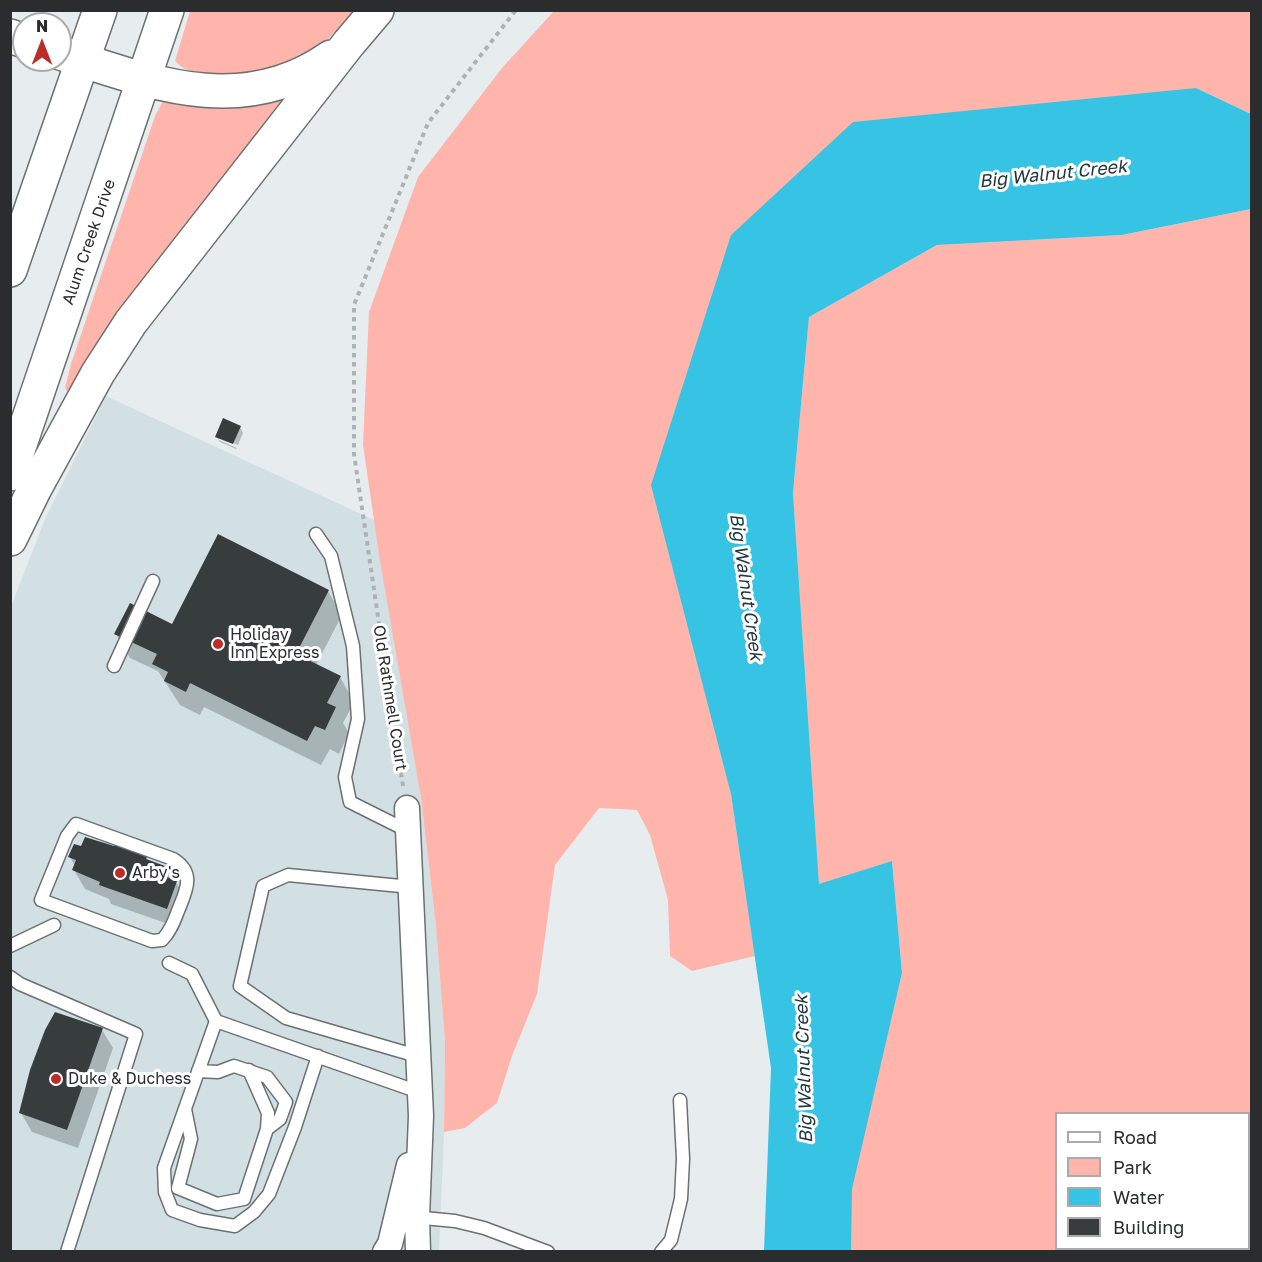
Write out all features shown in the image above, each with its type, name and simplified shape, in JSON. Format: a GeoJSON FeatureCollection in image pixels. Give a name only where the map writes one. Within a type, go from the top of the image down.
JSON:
{"type":"FeatureCollection","features":[{"type":"Feature","properties":{"kind":"main road"},"geometry":{"type":"LineString","coordinates":[[100,10],[72,56],[144,79],[219,92],[261,88],[286,81],[313,70],[350,43]]}},
{"type":"Feature","properties":{"kind":"main road","name":"Alum Creek Drive"},"geometry":{"type":"LineString","coordinates":[[10,474],[167,10]]}},
{"type":"Feature","properties":{"kind":"main road"},"geometry":{"type":"LineString","coordinates":[[10,538],[98,373],[131,322],[377,10]]}},
{"type":"Feature","properties":{"kind":"main road"},"geometry":{"type":"LineString","coordinates":[[10,270],[67,72]]}},
{"type":"Feature","properties":{"kind":"street"},"geometry":{"type":"LineString","coordinates":[[385,1251],[407,1216],[421,1116],[407,820]]}},
{"type":"Feature","properties":{"kind":"street"},"geometry":{"type":"LineString","coordinates":[[407,1216],[418,1251]]}},
{"type":"Feature","properties":{"kind":"lane"},"geometry":{"type":"LineString","coordinates":[[316,534],[331,556],[353,646],[358,719],[345,777],[350,802],[407,820]]}},
{"type":"Feature","properties":{"kind":"lane"},"geometry":{"type":"LineString","coordinates":[[114,666],[153,581]]}},
{"type":"Feature","properties":{"kind":"lane"},"geometry":{"type":"LineString","coordinates":[[76,824],[173,859],[182,864],[187,878],[183,900],[169,933],[162,940],[152,941],[41,900],[67,836],[76,824]]}},
{"type":"Feature","properties":{"kind":"lane"},"geometry":{"type":"LineString","coordinates":[[411,887],[288,875],[263,886],[240,986],[286,1018],[417,1056]]}},
{"type":"Feature","properties":{"kind":"lane"},"geometry":{"type":"LineString","coordinates":[[10,946],[54,925]]}},
{"type":"Feature","properties":{"kind":"lane"},"geometry":{"type":"LineString","coordinates":[[169,963],[192,974],[216,1021],[419,1092]]}},
{"type":"Feature","properties":{"kind":"lane"},"geometry":{"type":"LineString","coordinates":[[10,977],[20,984],[136,1034],[67,1251]]}},
{"type":"Feature","properties":{"kind":"lane"},"geometry":{"type":"LineString","coordinates":[[216,1021],[164,1168],[165,1192],[172,1210],[200,1220],[235,1226],[254,1212],[269,1194],[295,1127],[318,1056]]}},
{"type":"Feature","properties":{"kind":"lane"},"geometry":{"type":"LineString","coordinates":[[198,1071],[218,1072],[234,1066],[267,1077],[286,1102],[280,1119],[267,1129]]}},
{"type":"Feature","properties":{"kind":"lane"},"geometry":{"type":"LineString","coordinates":[[185,1108],[191,1139],[178,1188],[217,1204],[244,1200],[267,1129],[268,1113],[249,1071]]}},
{"type":"Feature","properties":{"kind":"lane"},"geometry":{"type":"LineString","coordinates":[[661,1251],[671,1240],[681,1200],[683,1159],[680,1100]]}},
{"type":"Feature","properties":{"kind":"lane"},"geometry":{"type":"LineString","coordinates":[[407,1216],[455,1221],[484,1228],[548,1251]]}},
{"type":"Feature","properties":{"kind":"path","name":"Old Rathmell Court"},"geometry":{"type":"LineString","coordinates":[[407,820],[354,454],[354,304],[428,123],[516,10]]}},
{"type":"Feature","properties":{"kind":"shaded area"},"geometry":{"type":"Polygon","coordinates":[[[106,396],[374,520],[421,798],[436,926],[445,1041],[439,1251],[11,1251],[10,609],[45,519],[106,396]]]}},
{"type":"Feature","properties":{"kind":"green space"},"geometry":{"type":"Polygon","coordinates":[[[190,11],[353,11],[318,48],[293,63],[263,72],[217,75],[191,71],[175,61],[190,11]]]}},
{"type":"Feature","properties":{"kind":"green space"},"geometry":{"type":"Polygon","coordinates":[[[554,11],[1251,11],[1251,114],[1196,88],[731,235],[731,794],[755,956],[692,971],[670,956],[668,900],[650,835],[637,810],[599,808],[555,865],[537,994],[512,1056],[497,1103],[465,1128],[444,1132],[445,1041],[436,926],[421,798],[380,561],[363,445],[369,312],[418,177],[502,68],[554,11]]]}},
{"type":"Feature","properties":{"kind":"green space"},"geometry":{"type":"Polygon","coordinates":[[[283,95],[287,97],[71,391],[67,391],[65,388],[71,364],[155,116],[163,101],[283,95]]]}},
{"type":"Feature","properties":{"kind":"green space"},"geometry":{"type":"Polygon","coordinates":[[[1251,209],[1252,1224],[1250,1229],[1250,1112],[1055,1112],[1055,1250],[1241,1251],[851,1251],[851,1189],[902,973],[892,861],[819,885],[793,493],[809,317],[937,245],[1122,235],[1251,209]]]}},
{"type":"Feature","properties":{"kind":"water","name":"Big Walnut Creek"},"geometry":{"type":"Polygon","coordinates":[[[1196,88],[1251,114],[1251,209],[1122,235],[937,245],[809,317],[793,493],[819,884],[892,861],[902,973],[852,1189],[851,1251],[764,1251],[771,1068],[731,794],[651,485],[731,235],[853,122],[1196,88]]]}},
{"type":"Feature","properties":{"kind":"building"},"geometry":{"type":"Polygon","coordinates":[[[223,418],[241,426],[233,444],[215,437],[223,418]]]}},
{"type":"Feature","properties":{"kind":"building","name":"Holiday Inn Express"},"geometry":{"type":"Polygon","coordinates":[[[218,534],[329,590],[296,654],[341,676],[327,703],[336,707],[325,730],[315,726],[307,741],[190,683],[186,692],[164,681],[168,672],[152,664],[157,654],[114,634],[130,603],[172,624],[218,534]]]}},
{"type":"Feature","properties":{"kind":"building","name":"Arby's"},"geometry":{"type":"Polygon","coordinates":[[[85,837],[114,846],[115,843],[165,866],[162,875],[177,881],[167,909],[99,885],[100,882],[72,870],[76,860],[68,857],[74,844],[81,846],[85,837]]]}},
{"type":"Feature","properties":{"kind":"building","name":"Duke & Duchess"},"geometry":{"type":"Polygon","coordinates":[[[55,1012],[103,1028],[67,1130],[19,1113],[30,1070],[45,1030],[55,1012]]]}},
{"type":"Feature","properties":{"kind":"place","name":"Holiday Inn Express"},"geometry":{"type":"Point","coordinates":[218,644]}},
{"type":"Feature","properties":{"kind":"place","name":"Arby's"},"geometry":{"type":"Point","coordinates":[120,873]}},
{"type":"Feature","properties":{"kind":"place","name":"Duke & Duchess"},"geometry":{"type":"Point","coordinates":[56,1079]}}]}
